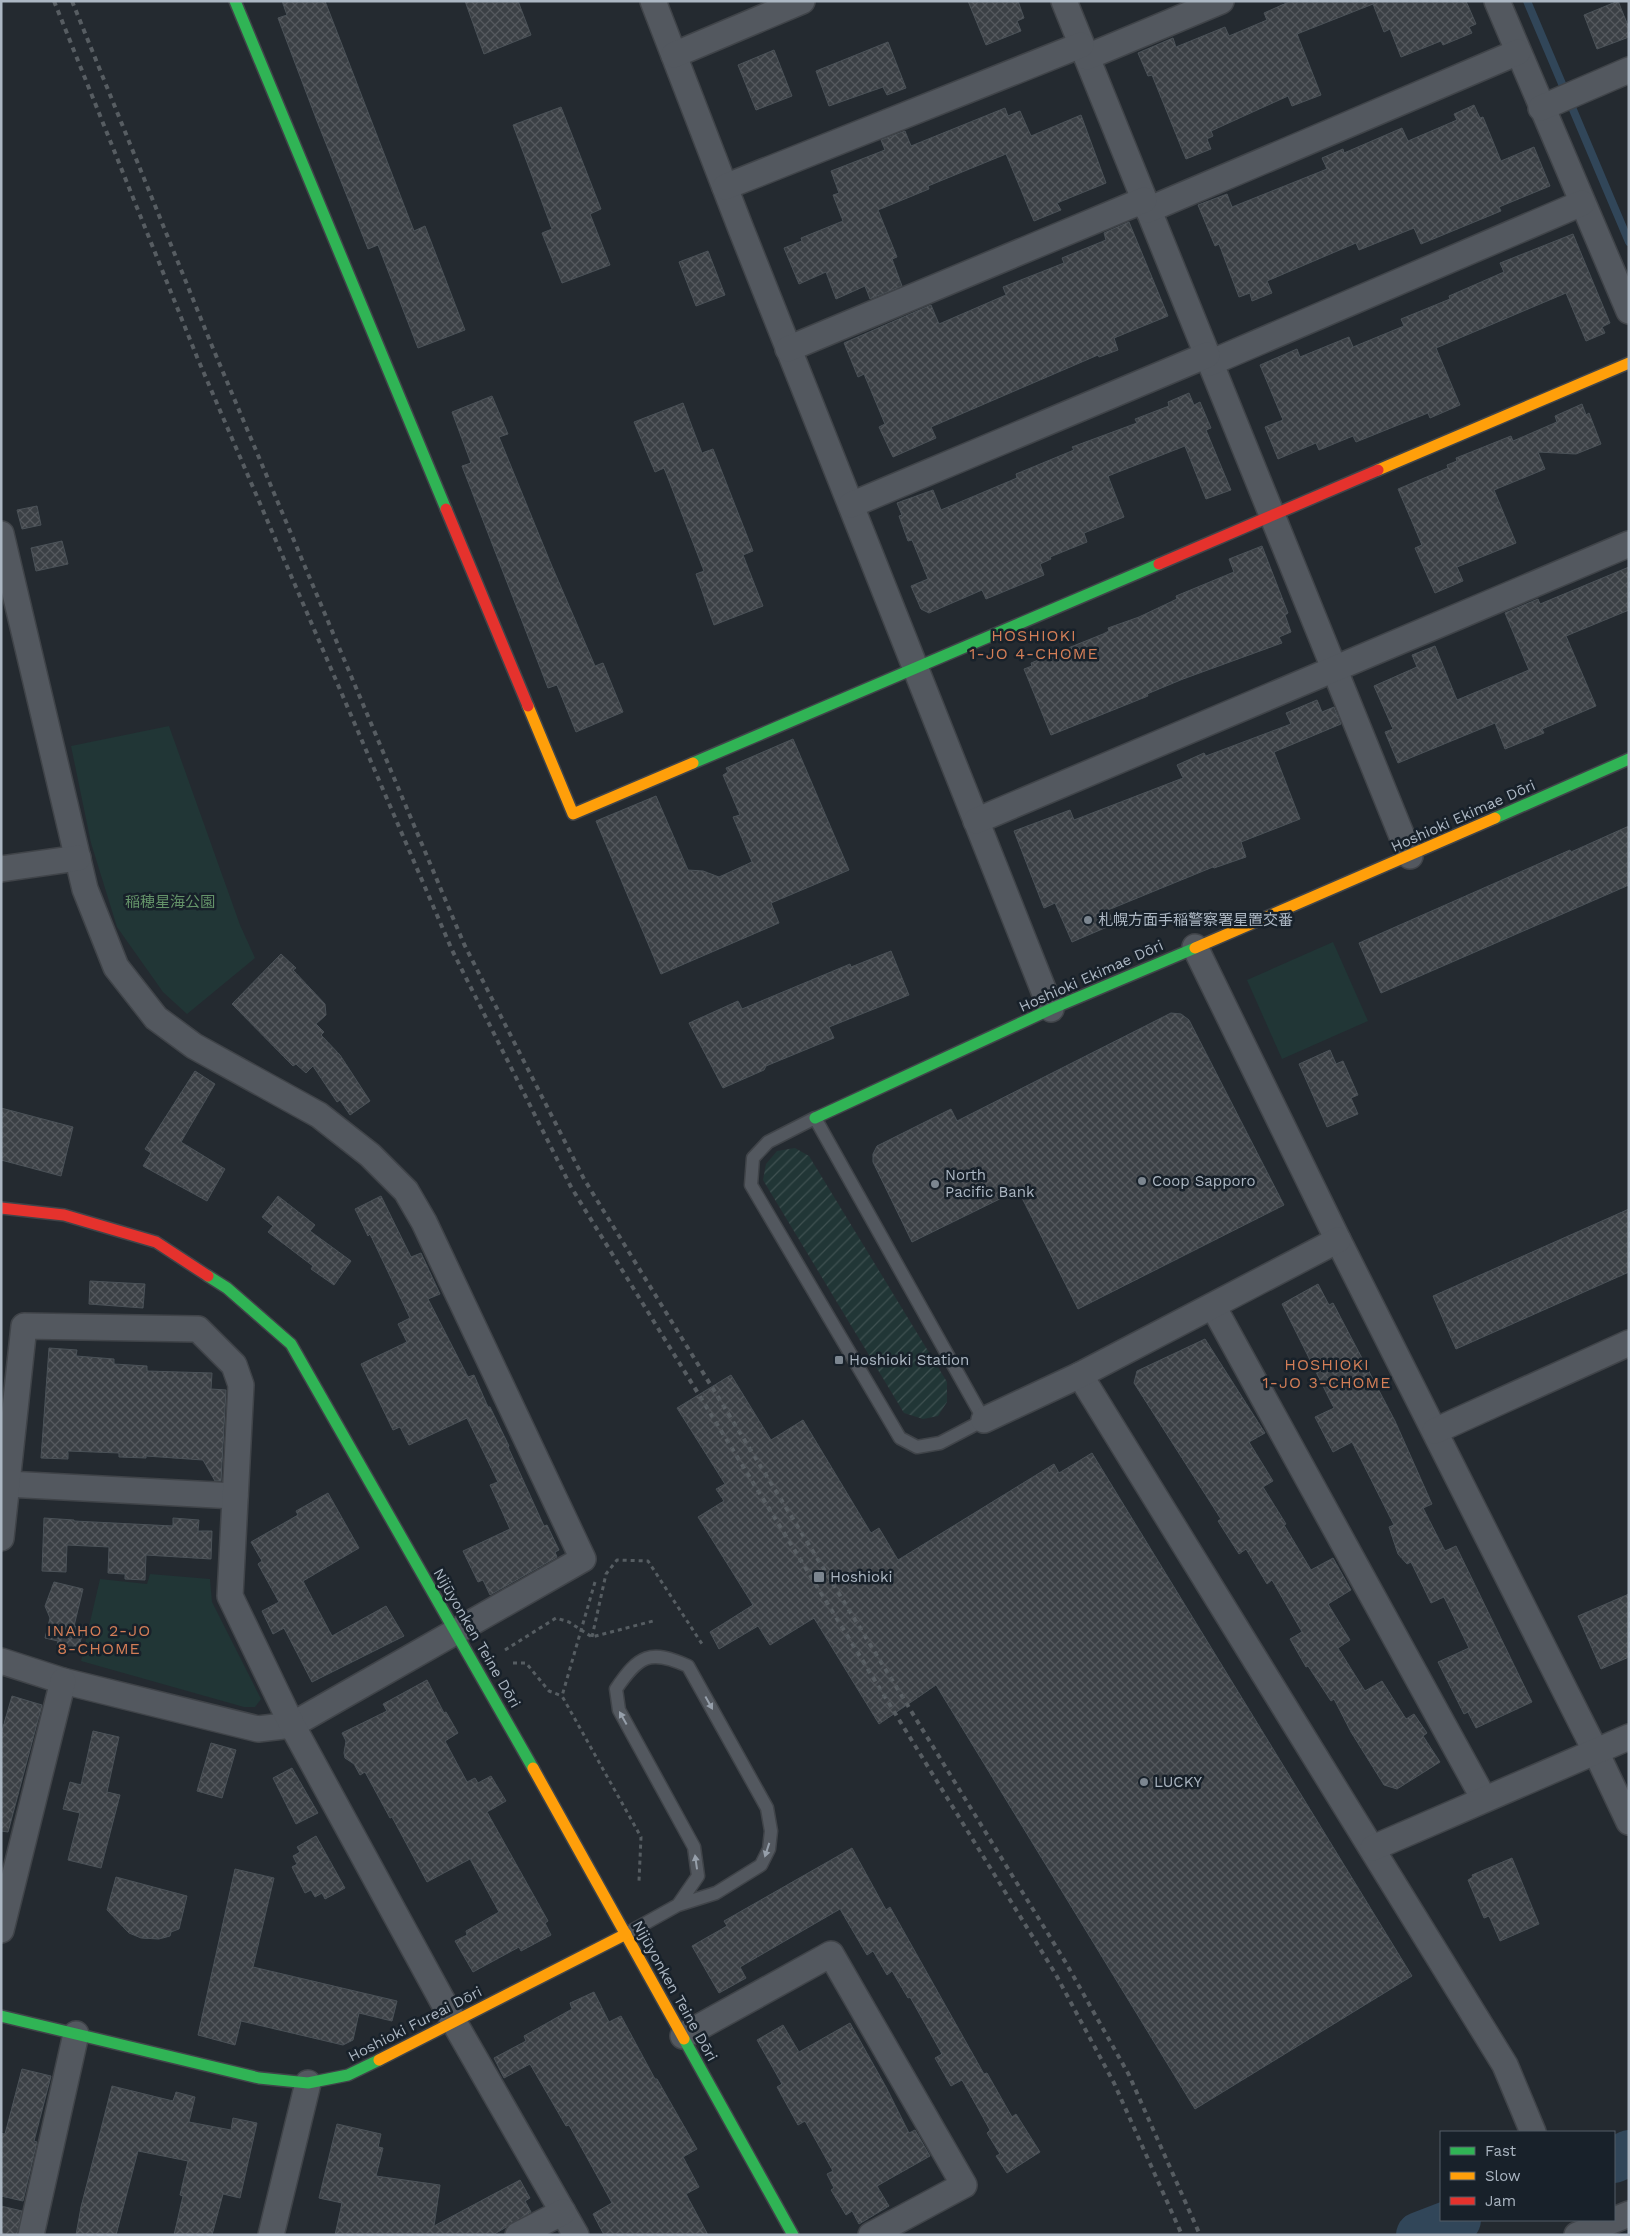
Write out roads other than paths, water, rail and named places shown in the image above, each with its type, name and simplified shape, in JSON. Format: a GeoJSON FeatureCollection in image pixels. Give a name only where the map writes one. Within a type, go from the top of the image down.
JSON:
{"type":"FeatureCollection","features":[{"type":"Feature","properties":{"kind":"street"},"geometry":{"type":"LineString","coordinates":[[235,1],[573,814],[1629,363]]}},
{"type":"Feature","properties":{"kind":"street"},"geometry":{"type":"LineString","coordinates":[[653,1],[788,349],[1051,1009]]}},
{"type":"Feature","properties":{"kind":"street"},"geometry":{"type":"LineString","coordinates":[[674,55],[802,1]]}},
{"type":"Feature","properties":{"kind":"street"},"geometry":{"type":"LineString","coordinates":[[1064,1],[1410,856]]}},
{"type":"Feature","properties":{"kind":"street"},"geometry":{"type":"LineString","coordinates":[[725,187],[1084,51],[1222,1]]}},
{"type":"Feature","properties":{"kind":"street"},"geometry":{"type":"LineString","coordinates":[[1497,1],[1518,52],[1549,105],[1582,203],[1629,312]]}},
{"type":"Feature","properties":{"kind":"street"},"geometry":{"type":"LineString","coordinates":[[788,349],[1146,205],[1518,52]]}},
{"type":"Feature","properties":{"kind":"street"},"geometry":{"type":"LineString","coordinates":[[1549,105],[1629,70]]}},
{"type":"Feature","properties":{"kind":"street"},"geometry":{"type":"LineString","coordinates":[[851,505],[1209,359],[1582,203]]}},
{"type":"Feature","properties":{"kind":"street"},"geometry":{"type":"LineString","coordinates":[[1,534],[85,890],[116,967],[156,1018],[194,1046],[319,1114],[370,1155],[406,1191],[424,1222],[583,1559],[292,1725],[258,1729],[63,1682],[1,1661]]}},
{"type":"Feature","properties":{"kind":"street"},"geometry":{"type":"LineString","coordinates":[[976,821],[1629,544]]}},
{"type":"Feature","properties":{"kind":"street","name":"Hoshioki Ekimae Dōri"},"geometry":{"type":"LineString","coordinates":[[815,1118],[1051,1009],[1410,856],[1629,760]]}},
{"type":"Feature","properties":{"kind":"street"},"geometry":{"type":"LineString","coordinates":[[1,870],[78,858]]}},
{"type":"Feature","properties":{"kind":"street"},"geometry":{"type":"LineString","coordinates":[[1195,947],[1338,1240],[1596,1752],[1629,1822]]}},
{"type":"Feature","properties":{"kind":"street","name":"Nijūyonken Teine Dōri"},"geometry":{"type":"LineString","coordinates":[[1,1208],[64,1215],[156,1242],[227,1288],[291,1344],[457,1632],[793,2235]]}},
{"type":"Feature","properties":{"kind":"street"},"geometry":{"type":"LineString","coordinates":[[984,1420],[1080,1375],[1338,1240]]}},
{"type":"Feature","properties":{"kind":"street"},"geometry":{"type":"LineString","coordinates":[[1213,1306],[1484,1799]]}},
{"type":"Feature","properties":{"kind":"street"},"geometry":{"type":"LineString","coordinates":[[1,1538],[24,1326],[198,1330],[234,1365],[241,1385],[230,1596],[292,1725],[454,2022],[576,2235]]}},
{"type":"Feature","properties":{"kind":"street"},"geometry":{"type":"LineString","coordinates":[[1435,1432],[1629,1343]]}},
{"type":"Feature","properties":{"kind":"street"},"geometry":{"type":"LineString","coordinates":[[1080,1375],[1505,2065],[1533,2131]]}},
{"type":"Feature","properties":{"kind":"street"},"geometry":{"type":"LineString","coordinates":[[7,1484],[235,1496]]}},
{"type":"Feature","properties":{"kind":"street"},"geometry":{"type":"LineString","coordinates":[[1,1930],[63,1682]]}},
{"type":"Feature","properties":{"kind":"street"},"geometry":{"type":"LineString","coordinates":[[1373,1848],[1629,1737]]}},
{"type":"Feature","properties":{"kind":"street","name":"Hoshioki Fureai Dōri"},"geometry":{"type":"LineString","coordinates":[[1,2016],[259,2078],[308,2083],[348,2075],[412,2045],[626,1934]]}},
{"type":"Feature","properties":{"kind":"street"},"geometry":{"type":"LineString","coordinates":[[683,2036],[831,1954],[964,2185],[871,2235]]}},
{"type":"Feature","properties":{"kind":"street"},"geometry":{"type":"LineString","coordinates":[[31,2235],[76,2034]]}},
{"type":"Feature","properties":{"kind":"street"},"geometry":{"type":"LineString","coordinates":[[271,2235],[308,2083]]}},
{"type":"Feature","properties":{"kind":"street"},"geometry":{"type":"LineString","coordinates":[[518,2235],[563,2212]]}},
{"type":"Feature","properties":{"kind":"street"},"geometry":{"type":"LineString","coordinates":[[1615,2220],[1629,2214]]}},
{"type":"Feature","properties":{"kind":"street"},"geometry":{"type":"LineString","coordinates":[[1569,2221],[1576,2235],[1611,2221]]}},
{"type":"Feature","properties":{"kind":"lane"},"geometry":{"type":"LineString","coordinates":[[815,1118],[984,1420],[940,1443],[917,1447],[900,1438],[750,1185],[753,1158],[768,1142],[815,1118]]}},
{"type":"Feature","properties":{"kind":"lane"},"geometry":{"type":"LineString","coordinates":[[626,1934],[678,1905],[716,1893],[761,1865],[769,1849],[771,1831],[767,1808],[688,1666],[669,1657],[650,1656],[630,1668],[616,1689],[619,1710],[694,1848],[698,1876],[678,1905]]}},
{"type":"Feature","properties":{"kind":"waterway"},"geometry":{"type":"LineString","coordinates":[[1527,1],[1629,242]]}},
{"type":"Feature","properties":{"kind":"waterway"},"geometry":{"type":"LineString","coordinates":[[1615,2160],[1629,2153]]}},
{"type":"Feature","properties":{"kind":"waterway"},"geometry":{"type":"LineString","coordinates":[[1419,2235],[1455,2221]]}},
{"type":"Feature","properties":{"kind":"railway"},"geometry":{"type":"LineString","coordinates":[[54,1],[197,357],[452,950],[571,1187],[1055,1973],[1114,2083],[1182,2235]]}},
{"type":"Feature","properties":{"kind":"railway"},"geometry":{"type":"LineString","coordinates":[[72,1],[212,346],[464,944],[584,1179],[1066,1963],[1129,2075],[1200,2235]]}},
{"type":"Feature","properties":{"kind":"place","name":"札幌方面手稲警察署星置交番"},"geometry":{"type":"Point","coordinates":[1088,920]}},
{"type":"Feature","properties":{"kind":"place","name":"Coop Sapporo"},"geometry":{"type":"Point","coordinates":[1142,1181]}},
{"type":"Feature","properties":{"kind":"place","name":"North Pacific Bank"},"geometry":{"type":"Point","coordinates":[935,1184]}},
{"type":"Feature","properties":{"kind":"place","name":"Hoshioki Station"},"geometry":{"type":"Point","coordinates":[839,1360]}},
{"type":"Feature","properties":{"kind":"place","name":"Hoshioki"},"geometry":{"type":"Point","coordinates":[819,1577]}},
{"type":"Feature","properties":{"kind":"place","name":"LUCKY"},"geometry":{"type":"Point","coordinates":[1144,1782]}},
{"type":"Feature","properties":{"kind":"district","name":"HOSHIOKI 1-JO 4-CHOME"},"geometry":{"type":"Point","coordinates":[1034,644]}},
{"type":"Feature","properties":{"kind":"district","name":"HOSHIOKI 1-JO 3-CHOME"},"geometry":{"type":"Point","coordinates":[1327,1373]}},
{"type":"Feature","properties":{"kind":"district","name":"INAHO 2-JO 8-CHOME"},"geometry":{"type":"Point","coordinates":[99,1639]}},
{"type":"Feature","properties":{"kind":"park label","name":"稲穂星海公園"},"geometry":{"type":"Point","coordinates":[170,902]}}]}
